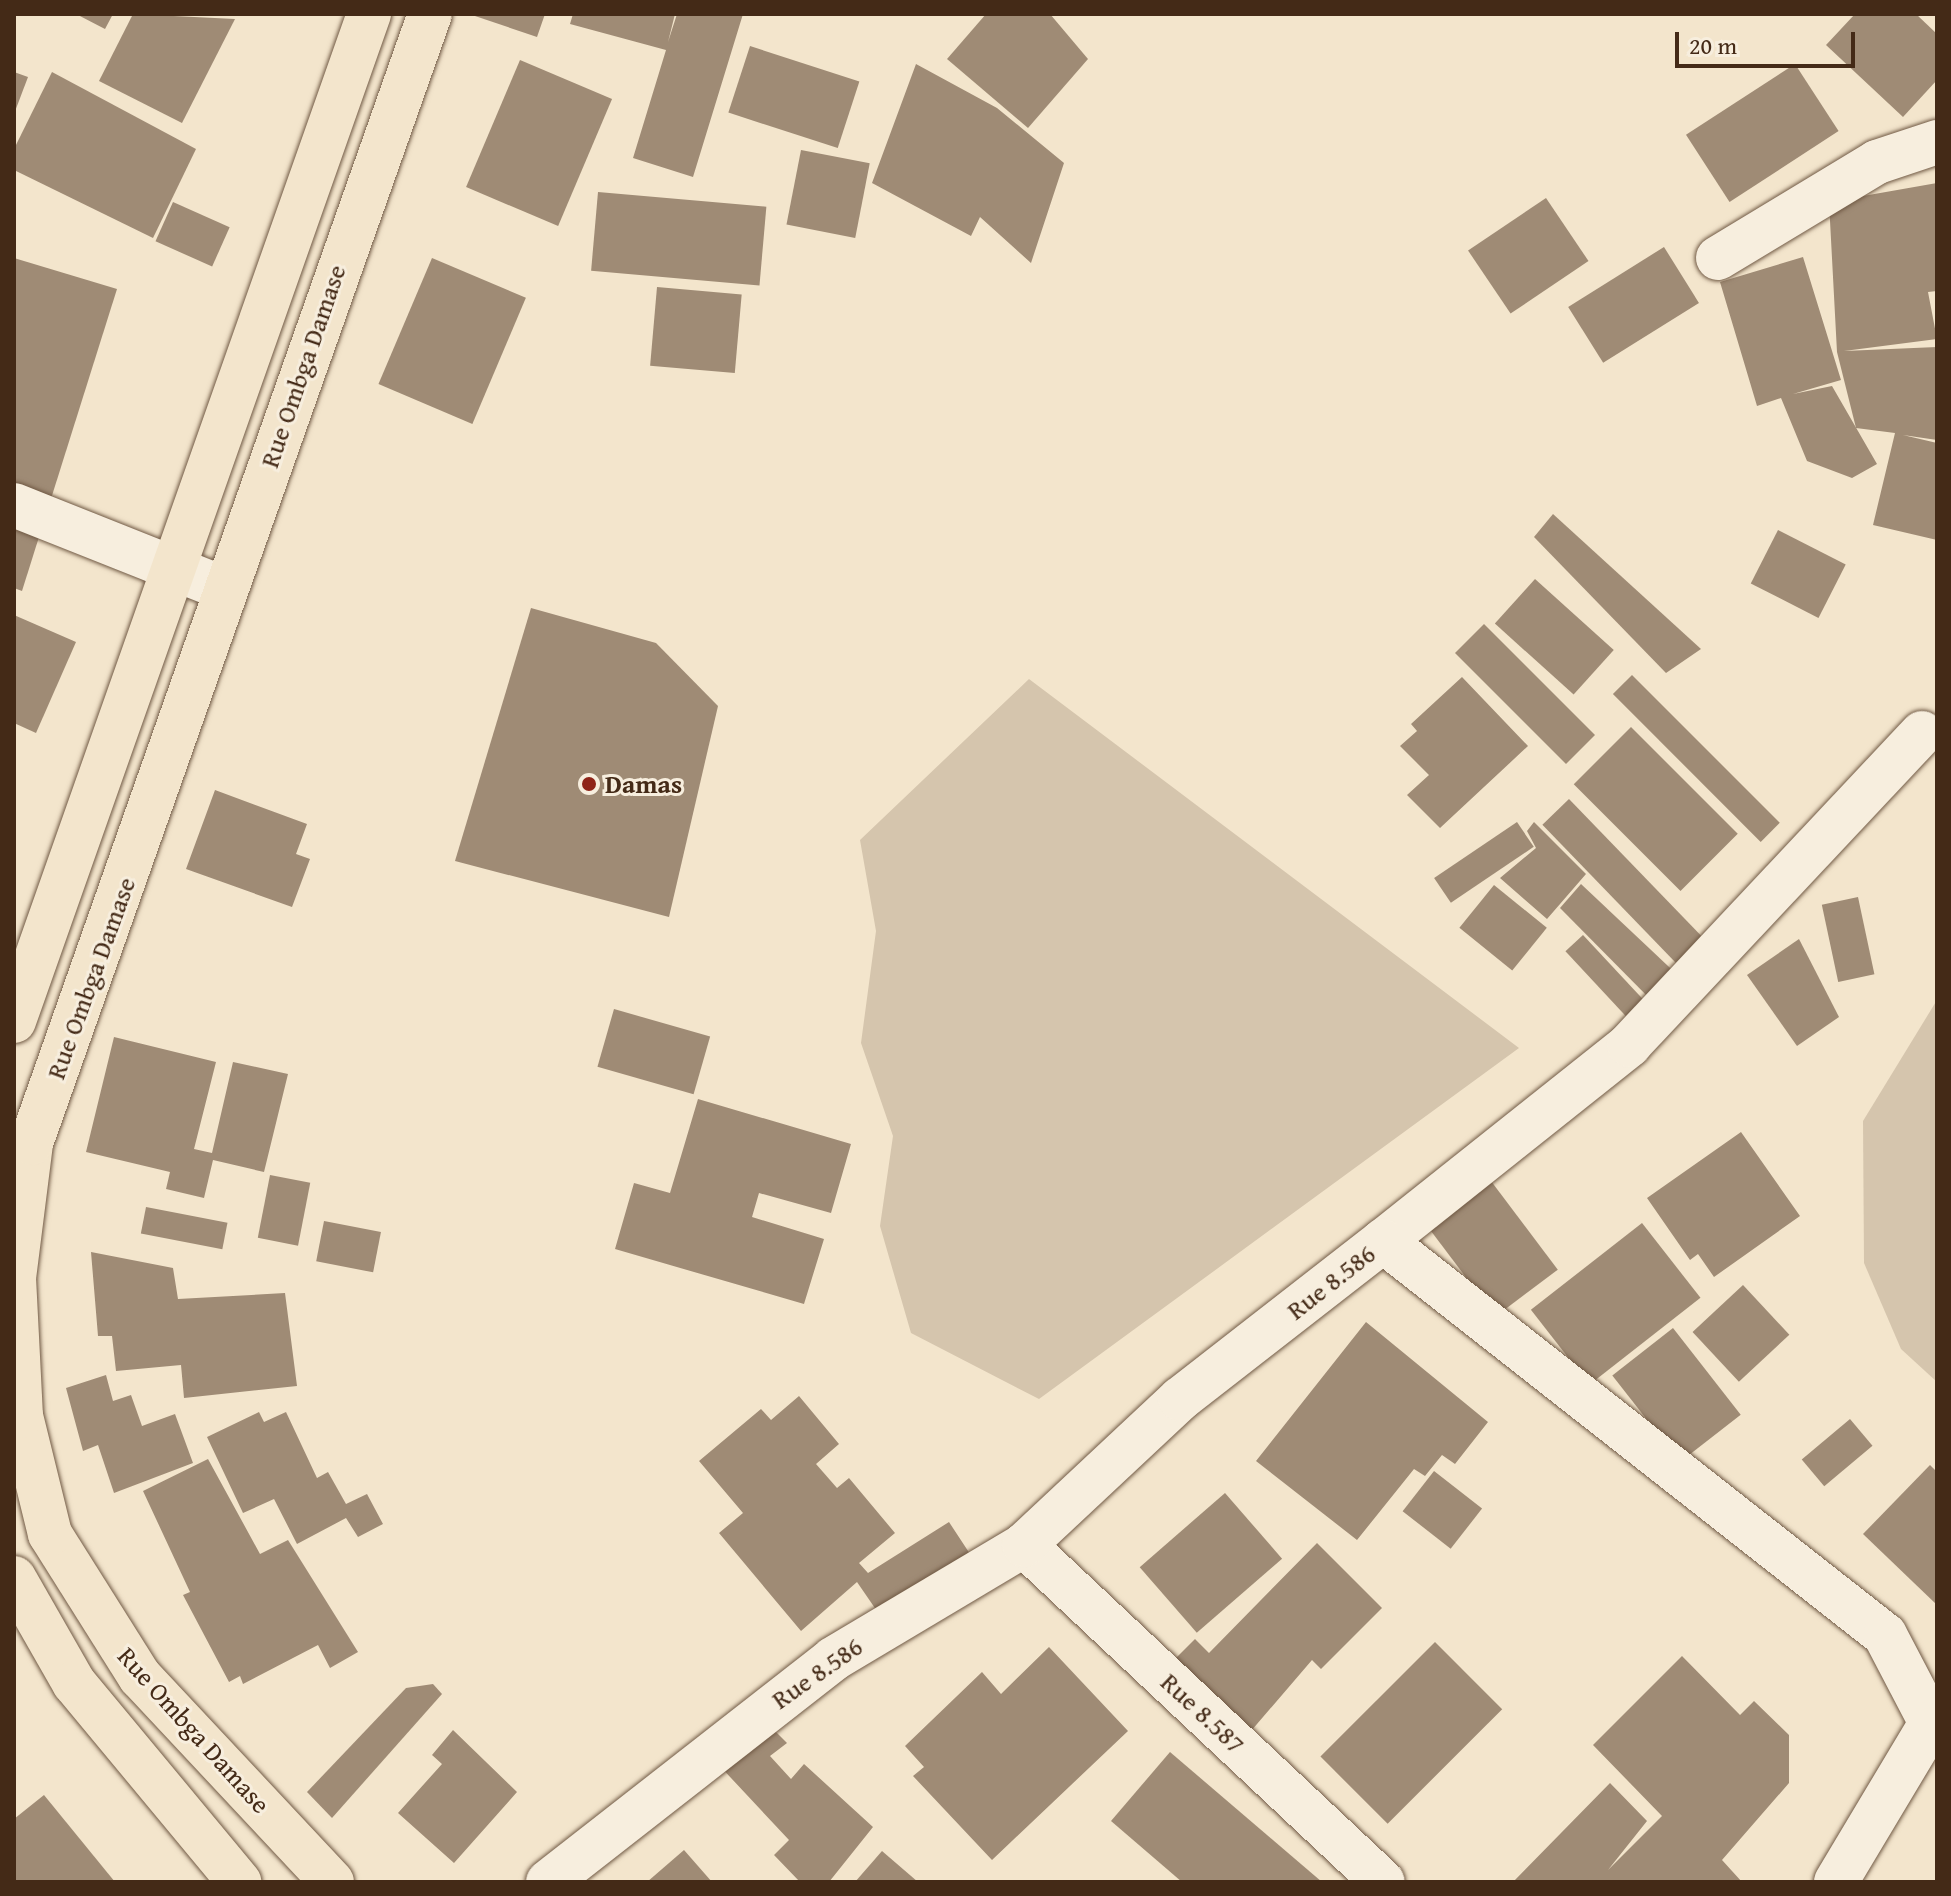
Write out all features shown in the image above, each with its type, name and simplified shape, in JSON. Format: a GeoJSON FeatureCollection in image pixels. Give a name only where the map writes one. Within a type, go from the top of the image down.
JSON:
{"type":"FeatureCollection","features":[{"type":"Feature","properties":{"kind":"main road"},"geometry":{"type":"LineString","coordinates":[[14,1021],[369,14]]}},
{"type":"Feature","properties":{"kind":"main road","name":"Rue Ombga Damase"},"geometry":{"type":"LineString","coordinates":[[332,1882],[140,1677],[50,1534],[21,1416],[14,1278],[22,1143],[225,589],[430,14]]}},
{"type":"Feature","properties":{"kind":"main road"},"geometry":{"type":"LineString","coordinates":[[14,1578],[74,1683],[239,1882]]}},
{"type":"Feature","properties":{"kind":"street"},"geometry":{"type":"LineString","coordinates":[[1718,258],[1877,162],[1937,142]]}},
{"type":"Feature","properties":{"kind":"street"},"geometry":{"type":"LineString","coordinates":[[14,505],[225,589]]}},
{"type":"Feature","properties":{"kind":"street"},"geometry":{"type":"LineString","coordinates":[[1383,1241],[1629,1045],[1922,733]]}},
{"type":"Feature","properties":{"kind":"street","name":"Rue 8.586"},"geometry":{"type":"LineString","coordinates":[[548,1882],[833,1659],[1024,1545],[1180,1399],[1383,1241],[1885,1635],[1931,1723],[1836,1882]]}},
{"type":"Feature","properties":{"kind":"street","name":"Rue 8.587"},"geometry":{"type":"LineString","coordinates":[[1024,1545],[1383,1882]]}},
{"type":"Feature","properties":{"kind":"shaded area"},"geometry":{"type":"Polygon","coordinates":[[[1029,679],[1519,1048],[1039,1399],[911,1333],[880,1226],[893,1136],[861,1043],[876,931],[860,840],[1029,679]]]}},
{"type":"Feature","properties":{"kind":"shaded area"},"geometry":{"type":"Polygon","coordinates":[[[1937,1000],[1937,1382],[1901,1349],[1864,1263],[1863,1121],[1937,1000]]]}},
{"type":"Feature","properties":{"kind":"building"},"geometry":{"type":"Polygon","coordinates":[[[76,14],[113,14],[105,29],[76,14]]]}},
{"type":"Feature","properties":{"kind":"building"},"geometry":{"type":"Polygon","coordinates":[[[133,14],[235,19],[182,123],[99,81],[133,14]]]}},
{"type":"Feature","properties":{"kind":"building"},"geometry":{"type":"Polygon","coordinates":[[[469,14],[545,14],[537,37],[469,14]]]}},
{"type":"Feature","properties":{"kind":"building"},"geometry":{"type":"Polygon","coordinates":[[[573,14],[675,14],[668,42],[677,14],[743,14],[693,177],[633,158],[666,50],[570,24],[573,14]]]}},
{"type":"Feature","properties":{"kind":"building"},"geometry":{"type":"Polygon","coordinates":[[[986,14],[1050,14],[1088,59],[1028,128],[947,59],[986,14]]]}},
{"type":"Feature","properties":{"kind":"building"},"geometry":{"type":"Polygon","coordinates":[[[1855,14],[1916,14],[1937,34],[1937,80],[1903,117],[1826,45],[1855,14]]]}},
{"type":"Feature","properties":{"kind":"building"},"geometry":{"type":"Polygon","coordinates":[[[750,46],[859,82],[838,148],[728,113],[750,46]]]}},
{"type":"Feature","properties":{"kind":"building"},"geometry":{"type":"Polygon","coordinates":[[[520,60],[612,99],[558,226],[466,187],[520,60]]]}},
{"type":"Feature","properties":{"kind":"building"},"geometry":{"type":"Polygon","coordinates":[[[916,64],[997,108],[1064,163],[1031,263],[980,217],[971,236],[872,183],[916,64]]]}},
{"type":"Feature","properties":{"kind":"building"},"geometry":{"type":"Polygon","coordinates":[[[1795,64],[1839,131],[1730,202],[1686,135],[1795,64]]]}},
{"type":"Feature","properties":{"kind":"building"},"geometry":{"type":"Polygon","coordinates":[[[14,72],[28,77],[14,114],[14,72]]]}},
{"type":"Feature","properties":{"kind":"building"},"geometry":{"type":"Polygon","coordinates":[[[52,72],[196,149],[153,238],[14,170],[14,149],[52,72]]]}},
{"type":"Feature","properties":{"kind":"building"},"geometry":{"type":"Polygon","coordinates":[[[801,150],[870,163],[855,238],[786,225],[801,150]]]}},
{"type":"Feature","properties":{"kind":"building"},"geometry":{"type":"Polygon","coordinates":[[[1937,183],[1937,291],[1928,292],[1937,339],[1844,351],[1937,347],[1937,440],[1903,435],[1937,443],[1937,540],[1873,525],[1895,433],[1856,428],[1837,352],[1829,202],[1937,183]]]}},
{"type":"Feature","properties":{"kind":"building"},"geometry":{"type":"Polygon","coordinates":[[[598,192],[766,207],[759,285],[591,271],[598,192]]]}},
{"type":"Feature","properties":{"kind":"building"},"geometry":{"type":"Polygon","coordinates":[[[1546,198],[1588,261],[1511,314],[1468,251],[1546,198]]]}},
{"type":"Feature","properties":{"kind":"building"},"geometry":{"type":"Polygon","coordinates":[[[173,202],[230,227],[212,267],[156,241],[173,202]]]}},
{"type":"Feature","properties":{"kind":"building"},"geometry":{"type":"Polygon","coordinates":[[[1664,247],[1699,303],[1603,363],[1568,307],[1664,247]]]}},
{"type":"Feature","properties":{"kind":"building"},"geometry":{"type":"Polygon","coordinates":[[[1803,257],[1841,380],[1793,394],[1832,386],[1877,464],[1852,478],[1807,461],[1781,398],[1757,406],[1720,282],[1803,257]]]}},
{"type":"Feature","properties":{"kind":"building"},"geometry":{"type":"Polygon","coordinates":[[[14,258],[117,289],[22,591],[14,588],[14,258]]]}},
{"type":"Feature","properties":{"kind":"building"},"geometry":{"type":"Polygon","coordinates":[[[432,258],[526,298],[472,424],[378,384],[432,258]]]}},
{"type":"Feature","properties":{"kind":"building"},"geometry":{"type":"Polygon","coordinates":[[[657,287],[742,294],[735,373],[650,366],[657,287]]]}},
{"type":"Feature","properties":{"kind":"building"},"geometry":{"type":"Polygon","coordinates":[[[1553,514],[1701,649],[1666,673],[1534,537],[1553,514]]]}},
{"type":"Feature","properties":{"kind":"building"},"geometry":{"type":"Polygon","coordinates":[[[1778,530],[1846,565],[1818,618],[1751,583],[1778,530]]]}},
{"type":"Feature","properties":{"kind":"building"},"geometry":{"type":"Polygon","coordinates":[[[1535,579],[1614,650],[1574,695],[1495,624],[1535,579]]]}},
{"type":"Feature","properties":{"kind":"building","name":"Damas"},"geometry":{"type":"Polygon","coordinates":[[[531,608],[656,643],[718,706],[669,917],[455,861],[531,608]]]}},
{"type":"Feature","properties":{"kind":"building"},"geometry":{"type":"Polygon","coordinates":[[[14,615],[76,642],[36,733],[14,723],[14,615]]]}},
{"type":"Feature","properties":{"kind":"building"},"geometry":{"type":"Polygon","coordinates":[[[1484,624],[1595,735],[1566,764],[1455,653],[1484,624]]]}},
{"type":"Feature","properties":{"kind":"building"},"geometry":{"type":"Polygon","coordinates":[[[1632,675],[1780,823],[1761,842],[1613,694],[1632,675]]]}},
{"type":"Feature","properties":{"kind":"building"},"geometry":{"type":"Polygon","coordinates":[[[1462,677],[1528,746],[1440,828],[1407,795],[1429,775],[1400,746],[1417,731],[1411,724],[1462,677]]]}},
{"type":"Feature","properties":{"kind":"building"},"geometry":{"type":"Polygon","coordinates":[[[1631,727],[1738,834],[1680,891],[1574,784],[1631,727]]]}},
{"type":"Feature","properties":{"kind":"building"},"geometry":{"type":"Polygon","coordinates":[[[215,790],[307,824],[296,854],[310,859],[292,907],[186,869],[215,790]]]}},
{"type":"Feature","properties":{"kind":"building"},"geometry":{"type":"Polygon","coordinates":[[[1569,799],[1702,937],[1676,963],[1542,825],[1569,799]]]}},
{"type":"Feature","properties":{"kind":"building"},"geometry":{"type":"Polygon","coordinates":[[[1517,822],[1534,847],[1451,903],[1434,878],[1517,822]]]}},
{"type":"Feature","properties":{"kind":"building"},"geometry":{"type":"Polygon","coordinates":[[[1534,822],[1586,874],[1547,919],[1500,878],[1536,848],[1527,831],[1534,822]]]}},
{"type":"Feature","properties":{"kind":"building"},"geometry":{"type":"Polygon","coordinates":[[[1581,884],[1685,982],[1659,1008],[1560,908],[1581,884]]]}},
{"type":"Feature","properties":{"kind":"building"},"geometry":{"type":"Polygon","coordinates":[[[1494,885],[1547,928],[1512,971],[1459,928],[1494,885]]]}},
{"type":"Feature","properties":{"kind":"building"},"geometry":{"type":"Polygon","coordinates":[[[1858,897],[1874,974],[1838,982],[1822,905],[1858,897]]]}},
{"type":"Feature","properties":{"kind":"building"},"geometry":{"type":"Polygon","coordinates":[[[1583,935],[1655,1012],[1637,1028],[1565,951],[1583,935]]]}},
{"type":"Feature","properties":{"kind":"building"},"geometry":{"type":"Polygon","coordinates":[[[1799,939],[1839,1017],[1797,1046],[1747,975],[1799,939]]]}},
{"type":"Feature","properties":{"kind":"building"},"geometry":{"type":"Polygon","coordinates":[[[614,1009],[710,1037],[694,1094],[597,1067],[614,1009]]]}},
{"type":"Feature","properties":{"kind":"building"},"geometry":{"type":"Polygon","coordinates":[[[114,1037],[216,1062],[194,1149],[212,1153],[233,1062],[288,1074],[264,1172],[213,1160],[204,1198],[166,1189],[170,1172],[86,1152],[114,1037]]]}},
{"type":"Feature","properties":{"kind":"building"},"geometry":{"type":"Polygon","coordinates":[[[698,1099],[851,1144],[831,1213],[759,1193],[752,1217],[824,1239],[804,1304],[615,1249],[634,1183],[670,1193],[698,1099]]]}},
{"type":"Feature","properties":{"kind":"building"},"geometry":{"type":"Polygon","coordinates":[[[1741,1132],[1800,1216],[1714,1277],[1698,1254],[1690,1260],[1647,1198],[1741,1132]]]}},
{"type":"Feature","properties":{"kind":"building"},"geometry":{"type":"Polygon","coordinates":[[[270,1175],[310,1183],[298,1246],[258,1238],[270,1175]]]}},
{"type":"Feature","properties":{"kind":"building"},"geometry":{"type":"Polygon","coordinates":[[[1491,1181],[1558,1270],[1496,1317],[1429,1228],[1491,1181]]]}},
{"type":"Feature","properties":{"kind":"building"},"geometry":{"type":"Polygon","coordinates":[[[146,1207],[227,1223],[222,1249],[141,1234],[146,1207]]]}},
{"type":"Feature","properties":{"kind":"building"},"geometry":{"type":"Polygon","coordinates":[[[324,1221],[381,1232],[373,1272],[316,1261],[324,1221]]]}},
{"type":"Feature","properties":{"kind":"building"},"geometry":{"type":"Polygon","coordinates":[[[1642,1223],[1700,1298],[1589,1385],[1531,1310],[1642,1223]]]}},
{"type":"Feature","properties":{"kind":"building"},"geometry":{"type":"Polygon","coordinates":[[[91,1252],[173,1268],[178,1299],[285,1293],[297,1386],[184,1398],[181,1365],[116,1371],[112,1336],[98,1336],[91,1252]]]}},
{"type":"Feature","properties":{"kind":"building"},"geometry":{"type":"Polygon","coordinates":[[[1743,1285],[1789,1335],[1739,1382],[1693,1332],[1743,1285]]]}},
{"type":"Feature","properties":{"kind":"building"},"geometry":{"type":"Polygon","coordinates":[[[1366,1322],[1488,1422],[1455,1464],[1442,1455],[1425,1476],[1414,1469],[1357,1540],[1256,1461],[1366,1322]]]}},
{"type":"Feature","properties":{"kind":"building"},"geometry":{"type":"Polygon","coordinates":[[[1673,1328],[1741,1415],[1680,1462],[1612,1375],[1673,1328]]]}},
{"type":"Feature","properties":{"kind":"building"},"geometry":{"type":"Polygon","coordinates":[[[106,1375],[113,1401],[131,1395],[142,1426],[175,1414],[193,1463],[114,1493],[98,1445],[83,1451],[66,1388],[106,1375]]]}},
{"type":"Feature","properties":{"kind":"building"},"geometry":{"type":"Polygon","coordinates":[[[799,1396],[839,1444],[816,1464],[837,1488],[849,1478],[895,1533],[859,1563],[868,1573],[949,1522],[972,1557],[879,1614],[857,1582],[801,1631],[719,1533],[743,1513],[699,1461],[761,1409],[771,1420],[799,1396]]]}},
{"type":"Feature","properties":{"kind":"building"},"geometry":{"type":"Polygon","coordinates":[[[259,1412],[264,1422],[286,1412],[317,1478],[328,1472],[346,1504],[367,1494],[383,1524],[358,1537],[346,1518],[297,1544],[274,1499],[243,1513],[207,1437],[259,1412]]]}},
{"type":"Feature","properties":{"kind":"building"},"geometry":{"type":"Polygon","coordinates":[[[1850,1419],[1872,1446],[1824,1486],[1802,1459],[1850,1419]]]}},
{"type":"Feature","properties":{"kind":"building"},"geometry":{"type":"Polygon","coordinates":[[[208,1459],[260,1554],[288,1540],[358,1652],[330,1668],[318,1645],[243,1684],[240,1676],[229,1682],[183,1595],[190,1592],[143,1491],[208,1459]]]}},
{"type":"Feature","properties":{"kind":"building"},"geometry":{"type":"Polygon","coordinates":[[[1930,1465],[1937,1472],[1937,1605],[1863,1534],[1930,1465]]]}},
{"type":"Feature","properties":{"kind":"building"},"geometry":{"type":"Polygon","coordinates":[[[1434,1471],[1482,1509],[1451,1549],[1403,1511],[1434,1471]]]}},
{"type":"Feature","properties":{"kind":"building"},"geometry":{"type":"Polygon","coordinates":[[[1225,1493],[1282,1559],[1197,1633],[1140,1567],[1225,1493]]]}},
{"type":"Feature","properties":{"kind":"building"},"geometry":{"type":"Polygon","coordinates":[[[1317,1543],[1382,1608],[1321,1669],[1312,1660],[1245,1738],[1170,1664],[1195,1639],[1209,1653],[1317,1543]]]}},
{"type":"Feature","properties":{"kind":"building"},"geometry":{"type":"Polygon","coordinates":[[[1435,1642],[1502,1709],[1388,1824],[1320,1757],[1435,1642]]]}},
{"type":"Feature","properties":{"kind":"building"},"geometry":{"type":"Polygon","coordinates":[[[1049,1647],[1128,1731],[992,1860],[913,1776],[924,1767],[905,1746],[982,1672],[1001,1694],[1049,1647]]]}},
{"type":"Feature","properties":{"kind":"building"},"geometry":{"type":"Polygon","coordinates":[[[1682,1656],[1740,1715],[1754,1701],[1789,1735],[1789,1783],[1722,1860],[1742,1882],[1513,1882],[1610,1783],[1647,1821],[1608,1870],[1662,1816],[1593,1745],[1682,1656]]]}},
{"type":"Feature","properties":{"kind":"building"},"geometry":{"type":"Polygon","coordinates":[[[433,1684],[442,1694],[332,1818],[307,1792],[406,1688],[433,1684]]]}},
{"type":"Feature","properties":{"kind":"building"},"geometry":{"type":"Polygon","coordinates":[[[770,1726],[787,1743],[770,1756],[791,1779],[804,1764],[873,1827],[829,1882],[800,1882],[774,1855],[789,1840],[717,1763],[770,1726]]]}},
{"type":"Feature","properties":{"kind":"building"},"geometry":{"type":"Polygon","coordinates":[[[453,1730],[517,1792],[454,1863],[398,1813],[442,1764],[432,1755],[453,1730]]]}},
{"type":"Feature","properties":{"kind":"building"},"geometry":{"type":"Polygon","coordinates":[[[1170,1752],[1322,1882],[1182,1882],[1111,1821],[1170,1752]]]}},
{"type":"Feature","properties":{"kind":"building"},"geometry":{"type":"Polygon","coordinates":[[[44,1795],[115,1882],[14,1882],[14,1819],[44,1795]]]}},
{"type":"Feature","properties":{"kind":"building"},"geometry":{"type":"Polygon","coordinates":[[[684,1850],[712,1882],[647,1882],[684,1850]]]}},
{"type":"Feature","properties":{"kind":"building"},"geometry":{"type":"Polygon","coordinates":[[[882,1851],[918,1882],[855,1882],[882,1851]]]}},
{"type":"Feature","properties":{"kind":"place","name":"Damas"},"geometry":{"type":"Point","coordinates":[589,784]}}]}
